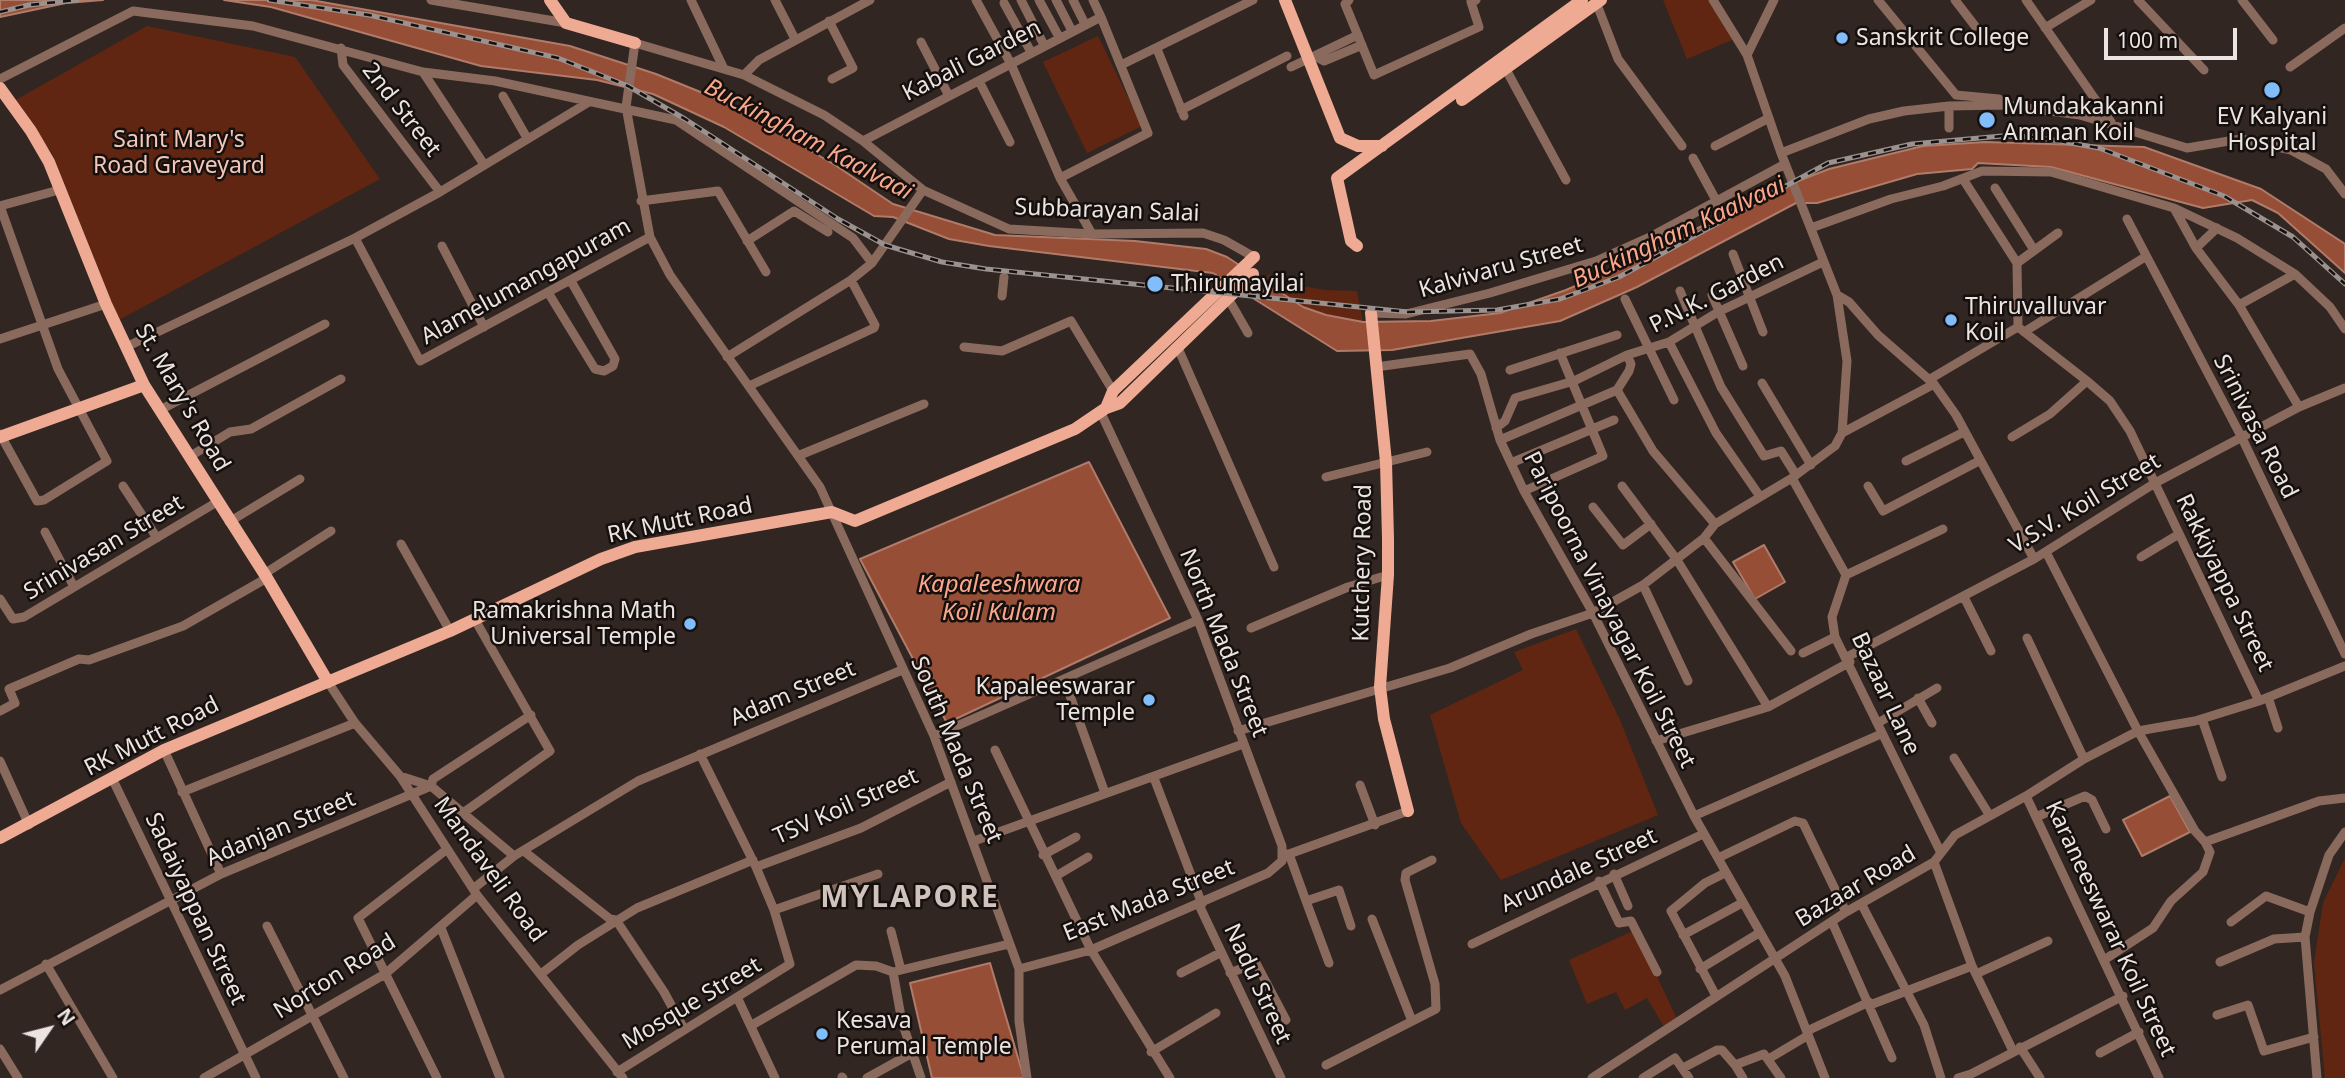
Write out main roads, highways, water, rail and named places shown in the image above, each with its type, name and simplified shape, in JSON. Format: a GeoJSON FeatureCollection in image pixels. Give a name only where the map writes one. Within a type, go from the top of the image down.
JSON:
{"type":"FeatureCollection","features":[{"type":"Feature","properties":{"kind":"main road"},"geometry":{"type":"LineString","coordinates":[[550,0],[566,23],[635,43]]}},
{"type":"Feature","properties":{"kind":"main road"},"geometry":{"type":"LineString","coordinates":[[1285,0],[1313,58],[1340,138],[1358,146],[1382,146]]}},
{"type":"Feature","properties":{"kind":"main road"},"geometry":{"type":"LineString","coordinates":[[1462,100],[1582,0]]}},
{"type":"Feature","properties":{"kind":"main road"},"geometry":{"type":"LineString","coordinates":[[1357,246],[1351,241],[1337,178],[1599,1]]}},
{"type":"Feature","properties":{"kind":"main road","name":"St. Mary's Road"},"geometry":{"type":"LineString","coordinates":[[0,88],[31,131],[49,162],[106,304],[144,385],[265,576],[328,682]]}},
{"type":"Feature","properties":{"kind":"main road"},"geometry":{"type":"LineString","coordinates":[[1104,411],[1113,391],[1213,298],[1249,271],[1254,257]]}},
{"type":"Feature","properties":{"kind":"main road","name":"RK Mutt Road"},"geometry":{"type":"LineString","coordinates":[[0,838],[29,825],[164,750],[450,631],[601,559],[635,547],[832,512],[855,521],[1075,429],[1120,403],[1231,299],[1249,271]]}},
{"type":"Feature","properties":{"kind":"main road","name":"Kutchery Road"},"geometry":{"type":"LineString","coordinates":[[1372,317],[1386,462],[1388,575],[1380,687],[1384,719],[1408,811]]}},
{"type":"Feature","properties":{"kind":"main road"},"geometry":{"type":"LineString","coordinates":[[0,436],[144,385]]}},
{"type":"Feature","properties":{"kind":"water"},"geometry":{"type":"Polygon","coordinates":[[[0,0],[103,0],[66,3],[0,17],[0,0]]]}},
{"type":"Feature","properties":{"kind":"water"},"geometry":{"type":"Polygon","coordinates":[[[224,0],[311,0],[570,46],[656,74],[730,104],[835,165],[893,204],[995,235],[1135,241],[1206,249],[1227,257],[1303,307],[1326,315],[1363,322],[1431,321],[1500,313],[1566,290],[1638,259],[1762,195],[1829,169],[1923,146],[1985,142],[2144,147],[2261,189],[2345,244],[2345,273],[2278,213],[2252,200],[2203,208],[2051,167],[1978,163],[1972,169],[1917,174],[1817,203],[1796,203],[1637,287],[1560,321],[1392,350],[1337,351],[1213,273],[989,246],[949,239],[893,217],[874,216],[724,127],[653,94],[597,80],[481,66],[271,7],[224,0]]]}},
{"type":"Feature","properties":{"kind":"water","name":"Kapaleeshwara Koil Kulam"},"geometry":{"type":"Polygon","coordinates":[[[1089,462],[1170,618],[947,723],[860,559],[1089,462]]]}},
{"type":"Feature","properties":{"kind":"water"},"geometry":{"type":"Polygon","coordinates":[[[1764,545],[1785,582],[1755,599],[1733,562],[1764,545]]]}},
{"type":"Feature","properties":{"kind":"water"},"geometry":{"type":"Polygon","coordinates":[[[2170,796],[2190,832],[2142,856],[2123,820],[2170,796]]]}},
{"type":"Feature","properties":{"kind":"water"},"geometry":{"type":"Polygon","coordinates":[[[990,963],[1024,1078],[932,1078],[910,983],[990,963]]]}},
{"type":"Feature","properties":{"kind":"railway"},"geometry":{"type":"LineString","coordinates":[[0,12],[29,5],[77,0]]}},
{"type":"Feature","properties":{"kind":"railway"},"geometry":{"type":"LineString","coordinates":[[269,0],[369,15],[558,58],[628,86],[685,119],[838,219],[885,245],[942,262],[986,269],[1408,312],[1497,310],[1560,299],[1619,277],[1828,163],[1912,144],[2002,136],[2036,137],[2099,148],[2224,196],[2293,237],[2345,284]]}},
{"type":"Feature","properties":{"kind":"place","name":"Sanskrit College"},"geometry":{"type":"Point","coordinates":[1842,38]}},
{"type":"Feature","properties":{"kind":"place","name":"EV Kalyani Hospital"},"geometry":{"type":"Point","coordinates":[2272,90]}},
{"type":"Feature","properties":{"kind":"place","name":"Mundakakanni Amman Koil"},"geometry":{"type":"Point","coordinates":[1987,120]}},
{"type":"Feature","properties":{"kind":"place","name":"Thirumayilai"},"geometry":{"type":"Point","coordinates":[1155,284]}},
{"type":"Feature","properties":{"kind":"place","name":"Thiruvalluvar Koil"},"geometry":{"type":"Point","coordinates":[1951,320]}},
{"type":"Feature","properties":{"kind":"place","name":"Ramakrishna Math Universal Temple"},"geometry":{"type":"Point","coordinates":[690,624]}},
{"type":"Feature","properties":{"kind":"place","name":"Kapaleeswarar Temple"},"geometry":{"type":"Point","coordinates":[1149,700]}},
{"type":"Feature","properties":{"kind":"place","name":"Kesava Perumal Temple"},"geometry":{"type":"Point","coordinates":[822,1034]}},
{"type":"Feature","properties":{"kind":"district","name":"MYLAPORE"},"geometry":{"type":"Point","coordinates":[910,898]}},
{"type":"Feature","properties":{"kind":"park label","name":"Saint Mary's Road Graveyard"},"geometry":{"type":"Point","coordinates":[179,153]}},
{"type":"Feature","properties":{"kind":"water label","name":"Buckingham Kaalvaai"},"geometry":{"type":"Point","coordinates":[808,140]}},
{"type":"Feature","properties":{"kind":"water label","name":"Buckingham Kaalvaai"},"geometry":{"type":"Point","coordinates":[1679,233]}}]}
